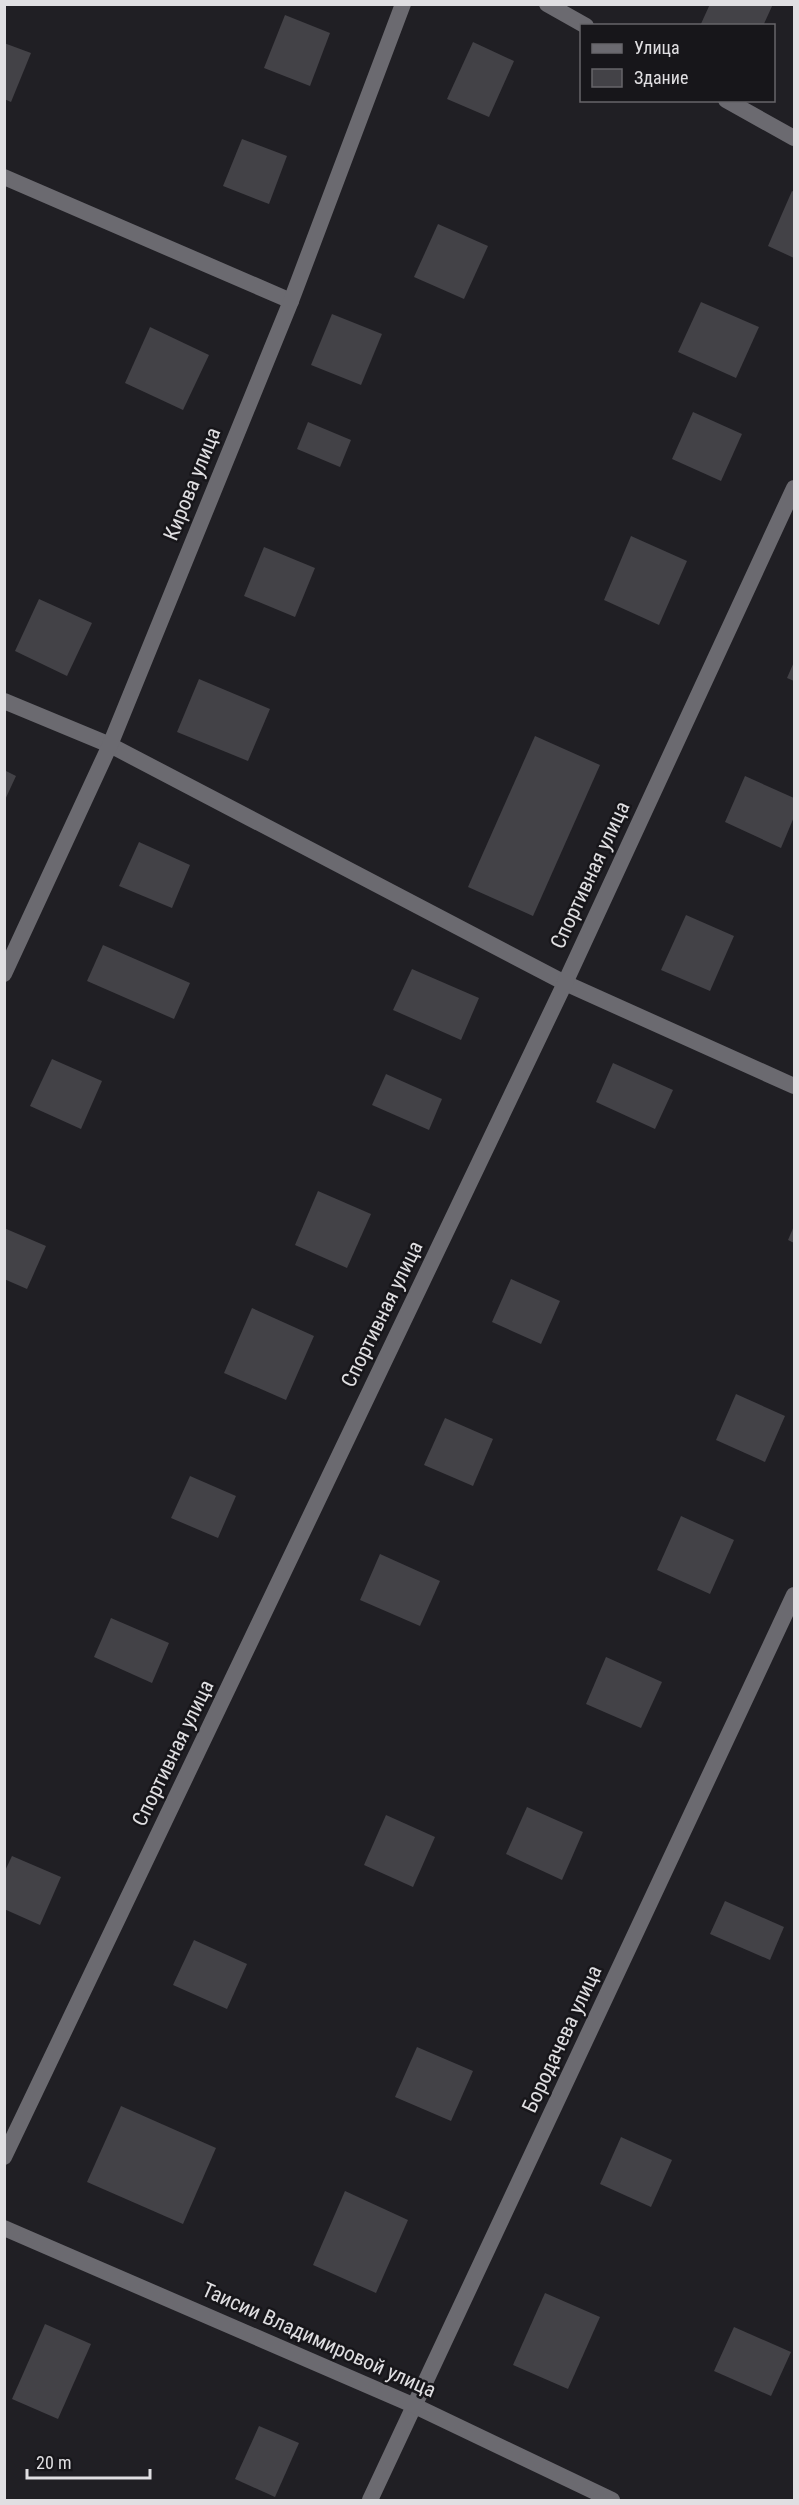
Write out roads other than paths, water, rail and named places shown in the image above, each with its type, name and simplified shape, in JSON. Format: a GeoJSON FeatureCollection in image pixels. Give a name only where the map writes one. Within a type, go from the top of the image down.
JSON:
{"type":"FeatureCollection","features":[{"type":"Feature","properties":{"kind":"street","name":"Кирова улица"},"geometry":{"type":"LineString","coordinates":[[4,974],[110,744],[291,301],[403,4]]}},
{"type":"Feature","properties":{"kind":"street"},"geometry":{"type":"LineString","coordinates":[[547,4],[582,24]]}},
{"type":"Feature","properties":{"kind":"street"},"geometry":{"type":"LineString","coordinates":[[730,102],[795,138]]}},
{"type":"Feature","properties":{"kind":"street"},"geometry":{"type":"LineString","coordinates":[[4,177],[291,301]]}},
{"type":"Feature","properties":{"kind":"street","name":"Спортивная улица"},"geometry":{"type":"LineString","coordinates":[[4,2157],[565,983],[795,488]]}},
{"type":"Feature","properties":{"kind":"street"},"geometry":{"type":"LineString","coordinates":[[4,701],[110,744],[565,983],[795,1086]]}},
{"type":"Feature","properties":{"kind":"street","name":"Бородачева улица"},"geometry":{"type":"LineString","coordinates":[[370,2500],[795,1595]]}},
{"type":"Feature","properties":{"kind":"street","name":"Таисии Владимировой улица"},"geometry":{"type":"LineString","coordinates":[[4,2228],[416,2406],[612,2500]]}}]}
